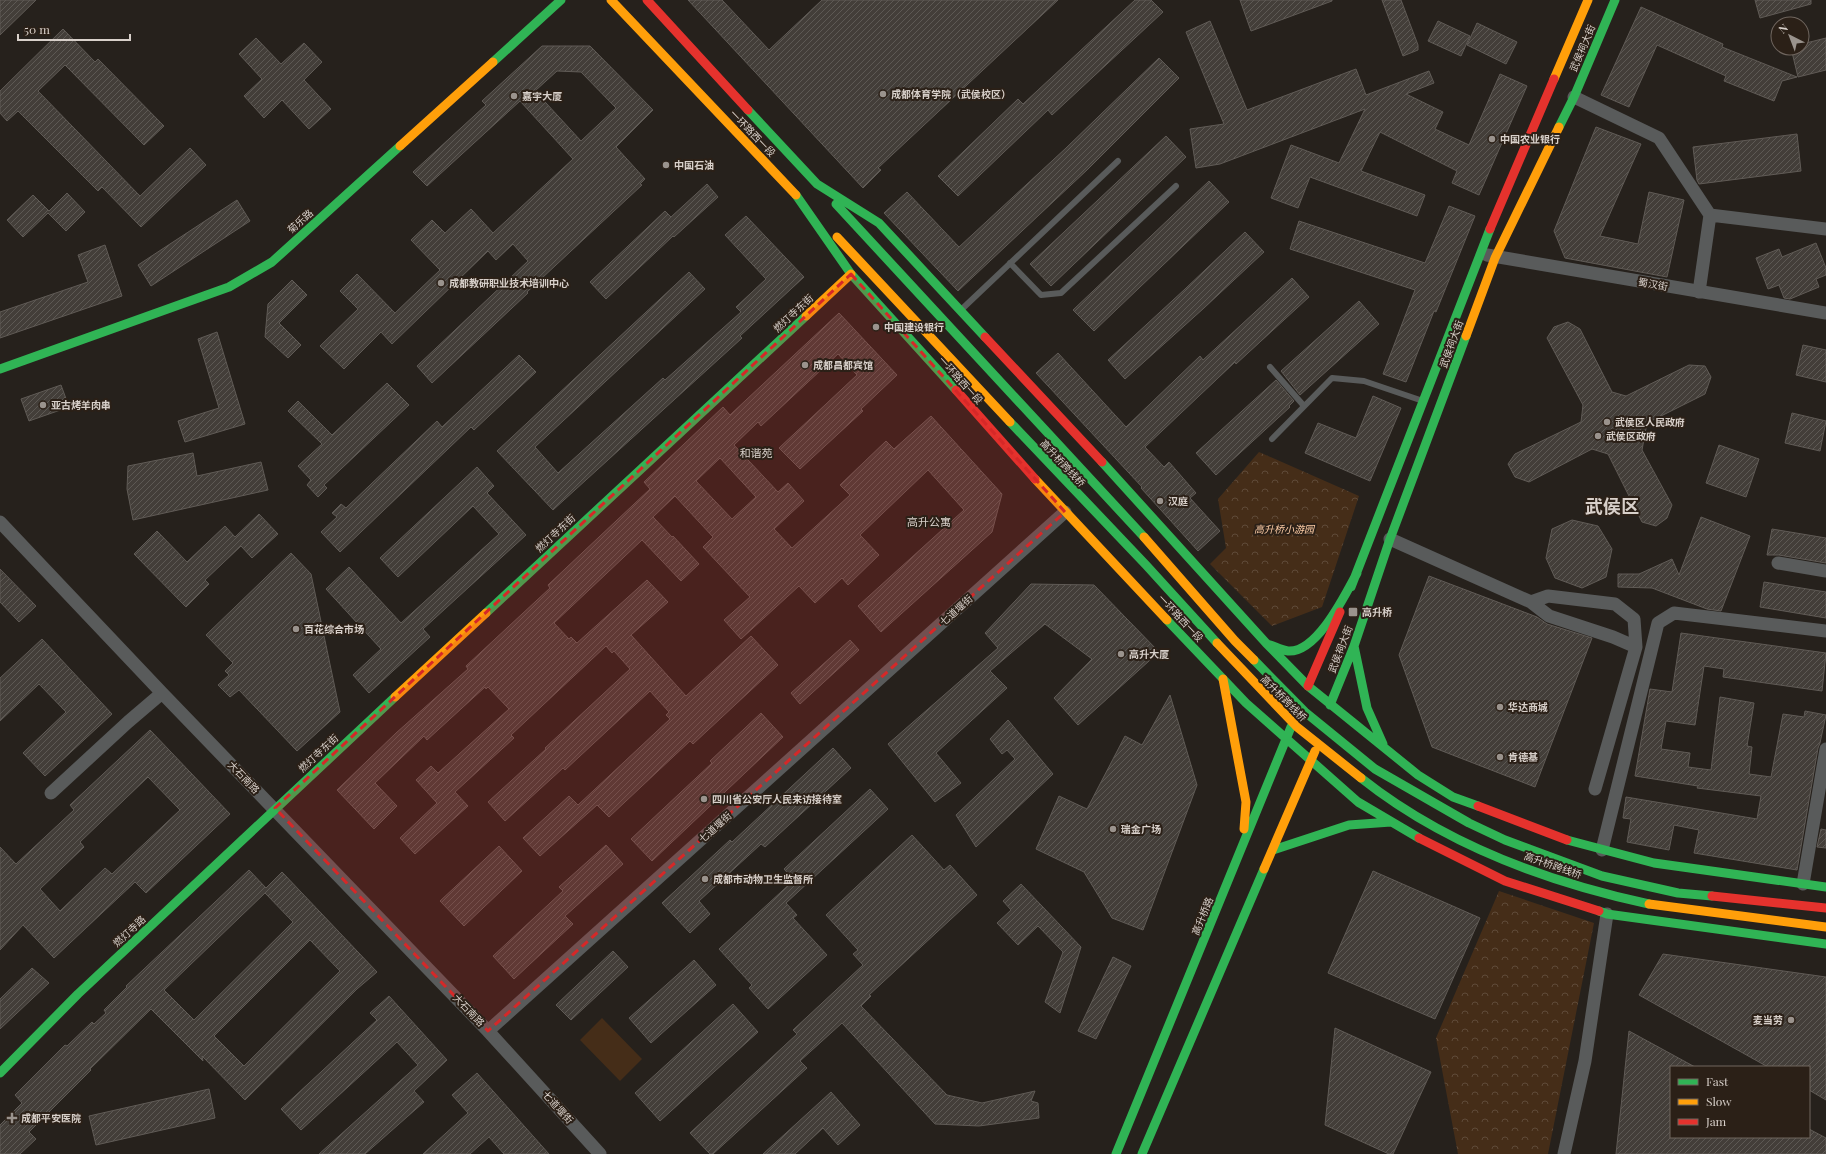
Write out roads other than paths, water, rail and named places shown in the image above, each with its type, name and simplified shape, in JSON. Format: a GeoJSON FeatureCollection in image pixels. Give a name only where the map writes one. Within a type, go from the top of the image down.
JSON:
{"type":"FeatureCollection","features":[{"type":"Feature","properties":{"kind":"main road","name":"菊乐路"},"geometry":{"type":"LineString","coordinates":[[0,369],[229,287],[272,262],[561,0]]}},
{"type":"Feature","properties":{"kind":"main road","name":"一环路西一段"},"geometry":{"type":"LineString","coordinates":[[611,0],[798,197],[851,274],[1065,512],[1246,703],[1358,802],[1420,839],[1504,881],[1607,914],[1826,944]]}},
{"type":"Feature","properties":{"kind":"main road","name":"一环路西一段"},"geometry":{"type":"LineString","coordinates":[[647,0],[817,184],[879,223],[1112,473],[1266,643],[1305,693],[1328,712],[1418,775],[1453,797],[1562,839],[1654,863],[1826,887]]}},
{"type":"Feature","properties":{"kind":"main road","name":"武侯祠大街"},"geometry":{"type":"LineString","coordinates":[[1305,693],[1357,573],[1480,253],[1588,0]]}},
{"type":"Feature","properties":{"kind":"main road","name":"武侯祠大街"},"geometry":{"type":"LineString","coordinates":[[1328,712],[1354,646],[1390,539],[1495,258],[1574,97],[1615,0]]}},
{"type":"Feature","properties":{"kind":"main road","name":"高升桥跨线桥"},"geometry":{"type":"LineString","coordinates":[[817,184],[1156,550],[1235,642],[1305,712],[1375,769],[1469,823],[1506,840],[1602,876],[1678,893],[1826,908]]}},
{"type":"Feature","properties":{"kind":"main road","name":"高升桥跨线桥"},"geometry":{"type":"LineString","coordinates":[[798,197],[862,263],[1058,474],[1146,565],[1243,672],[1298,728],[1366,782],[1430,825],[1461,842],[1494,856],[1599,893],[1649,904],[1826,927]]}},
{"type":"Feature","properties":{"kind":"main road","name":"燃灯寺东街"},"geometry":{"type":"LineString","coordinates":[[275,808],[851,274]]}},
{"type":"Feature","properties":{"kind":"main road"},"geometry":{"type":"LineString","coordinates":[[1266,643],[1289,651],[1301,648],[1316,637],[1334,614],[1357,573]]}},
{"type":"Feature","properties":{"kind":"main road"},"geometry":{"type":"LineString","coordinates":[[1354,646],[1365,708],[1376,733],[1390,754]]}},
{"type":"Feature","properties":{"kind":"main road"},"geometry":{"type":"LineString","coordinates":[[1223,679],[1246,802],[1244,843]]}},
{"type":"Feature","properties":{"kind":"main road","name":"高升桥路"},"geometry":{"type":"LineString","coordinates":[[1116,1154],[1305,693]]}},
{"type":"Feature","properties":{"kind":"main road"},"geometry":{"type":"LineString","coordinates":[[1142,1154],[1311,762],[1328,712]]}},
{"type":"Feature","properties":{"kind":"main road","name":"燃灯寺路"},"geometry":{"type":"LineString","coordinates":[[0,1073],[78,994],[275,808]]}},
{"type":"Feature","properties":{"kind":"main road"},"geometry":{"type":"LineString","coordinates":[[1273,850],[1350,825],[1391,822]]}},
{"type":"Feature","properties":{"kind":"street"},"geometry":{"type":"LineString","coordinates":[[1574,97],[1659,138],[1710,215],[1699,292]]}},
{"type":"Feature","properties":{"kind":"street"},"geometry":{"type":"LineString","coordinates":[[1710,215],[1826,229]]}},
{"type":"Feature","properties":{"kind":"street","name":"蜀汉街"},"geometry":{"type":"LineString","coordinates":[[1480,253],[1495,258],[1826,313]]}},
{"type":"Feature","properties":{"kind":"street","name":"七道堰街"},"geometry":{"type":"LineString","coordinates":[[600,1154],[488,1031],[1065,512]]}},
{"type":"Feature","properties":{"kind":"street","name":"大石南路"},"geometry":{"type":"LineString","coordinates":[[0,522],[162,693],[275,808],[488,1031]]}},
{"type":"Feature","properties":{"kind":"street"},"geometry":{"type":"LineString","coordinates":[[1390,539],[1531,602],[1549,616],[1613,637],[1636,647]]}},
{"type":"Feature","properties":{"kind":"street"},"geometry":{"type":"LineString","coordinates":[[1778,563],[1826,571]]}},
{"type":"Feature","properties":{"kind":"street"},"geometry":{"type":"LineString","coordinates":[[1531,602],[1548,596],[1615,604],[1634,619],[1636,647],[1595,789]]}},
{"type":"Feature","properties":{"kind":"street"},"geometry":{"type":"LineString","coordinates":[[1602,850],[1658,623],[1674,613],[1826,631]]}},
{"type":"Feature","properties":{"kind":"street"},"geometry":{"type":"LineString","coordinates":[[51,793],[128,722],[162,693]]}},
{"type":"Feature","properties":{"kind":"street"},"geometry":{"type":"LineString","coordinates":[[1803,884],[1826,749]]}},
{"type":"Feature","properties":{"kind":"street"},"geometry":{"type":"LineString","coordinates":[[1564,1154],[1585,1061],[1607,914]]}},
{"type":"Feature","properties":{"kind":"lane"},"geometry":{"type":"LineString","coordinates":[[960,310],[1118,162]]}},
{"type":"Feature","properties":{"kind":"lane"},"geometry":{"type":"LineString","coordinates":[[1010,263],[1041,295],[1061,293],[1176,186]]}},
{"type":"Feature","properties":{"kind":"lane"},"geometry":{"type":"LineString","coordinates":[[1270,367],[1304,406]]}},
{"type":"Feature","properties":{"kind":"lane"},"geometry":{"type":"LineString","coordinates":[[1272,439],[1332,378],[1364,381],[1424,402]]}},
{"type":"Feature","properties":{"kind":"place","name":"成都体育学院（武侯校区）"},"geometry":{"type":"Point","coordinates":[883,94]}},
{"type":"Feature","properties":{"kind":"place","name":"嘉宇大厦"},"geometry":{"type":"Point","coordinates":[514,96]}},
{"type":"Feature","properties":{"kind":"place","name":"中国农业银行"},"geometry":{"type":"Point","coordinates":[1492,139]}},
{"type":"Feature","properties":{"kind":"place","name":"中国石油"},"geometry":{"type":"Point","coordinates":[666,165]}},
{"type":"Feature","properties":{"kind":"place","name":"成都教研职业技术培训中心"},"geometry":{"type":"Point","coordinates":[441,283]}},
{"type":"Feature","properties":{"kind":"place","name":"中国建设银行"},"geometry":{"type":"Point","coordinates":[876,327]}},
{"type":"Feature","properties":{"kind":"place","name":"成都昌都宾馆"},"geometry":{"type":"Point","coordinates":[805,365]}},
{"type":"Feature","properties":{"kind":"place","name":"亚古烤羊肉串"},"geometry":{"type":"Point","coordinates":[43,405]}},
{"type":"Feature","properties":{"kind":"place","name":"武侯区人民政府"},"geometry":{"type":"Point","coordinates":[1607,422]}},
{"type":"Feature","properties":{"kind":"place","name":"武侯区政府"},"geometry":{"type":"Point","coordinates":[1598,436]}},
{"type":"Feature","properties":{"kind":"place","name":"汉庭"},"geometry":{"type":"Point","coordinates":[1160,501]}},
{"type":"Feature","properties":{"kind":"place","name":"高升桥"},"geometry":{"type":"Point","coordinates":[1353,612]}},
{"type":"Feature","properties":{"kind":"place","name":"百花综合市场"},"geometry":{"type":"Point","coordinates":[296,629]}},
{"type":"Feature","properties":{"kind":"place","name":"高升大厦"},"geometry":{"type":"Point","coordinates":[1121,654]}},
{"type":"Feature","properties":{"kind":"place","name":"华达商城"},"geometry":{"type":"Point","coordinates":[1500,707]}},
{"type":"Feature","properties":{"kind":"place","name":"肯德基"},"geometry":{"type":"Point","coordinates":[1500,757]}},
{"type":"Feature","properties":{"kind":"place","name":"四川省公安厅人民来访接待室"},"geometry":{"type":"Point","coordinates":[704,799]}},
{"type":"Feature","properties":{"kind":"place","name":"瑞金广场"},"geometry":{"type":"Point","coordinates":[1113,829]}},
{"type":"Feature","properties":{"kind":"place","name":"成都市动物卫生监督所"},"geometry":{"type":"Point","coordinates":[705,879]}},
{"type":"Feature","properties":{"kind":"place","name":"麦当劳"},"geometry":{"type":"Point","coordinates":[1791,1020]}},
{"type":"Feature","properties":{"kind":"place","name":"成都平安医院"},"geometry":{"type":"Point","coordinates":[12,1118]}},
{"type":"Feature","properties":{"kind":"district","name":"和谐苑"},"geometry":{"type":"Point","coordinates":[756,453]}},
{"type":"Feature","properties":{"kind":"district","name":"武侯区"},"geometry":{"type":"Point","coordinates":[1612,507]}},
{"type":"Feature","properties":{"kind":"district","name":"高升公寓"},"geometry":{"type":"Point","coordinates":[929,522]}},
{"type":"Feature","properties":{"kind":"park label","name":"高升桥小游园"},"geometry":{"type":"Point","coordinates":[1284,529]}}]}
